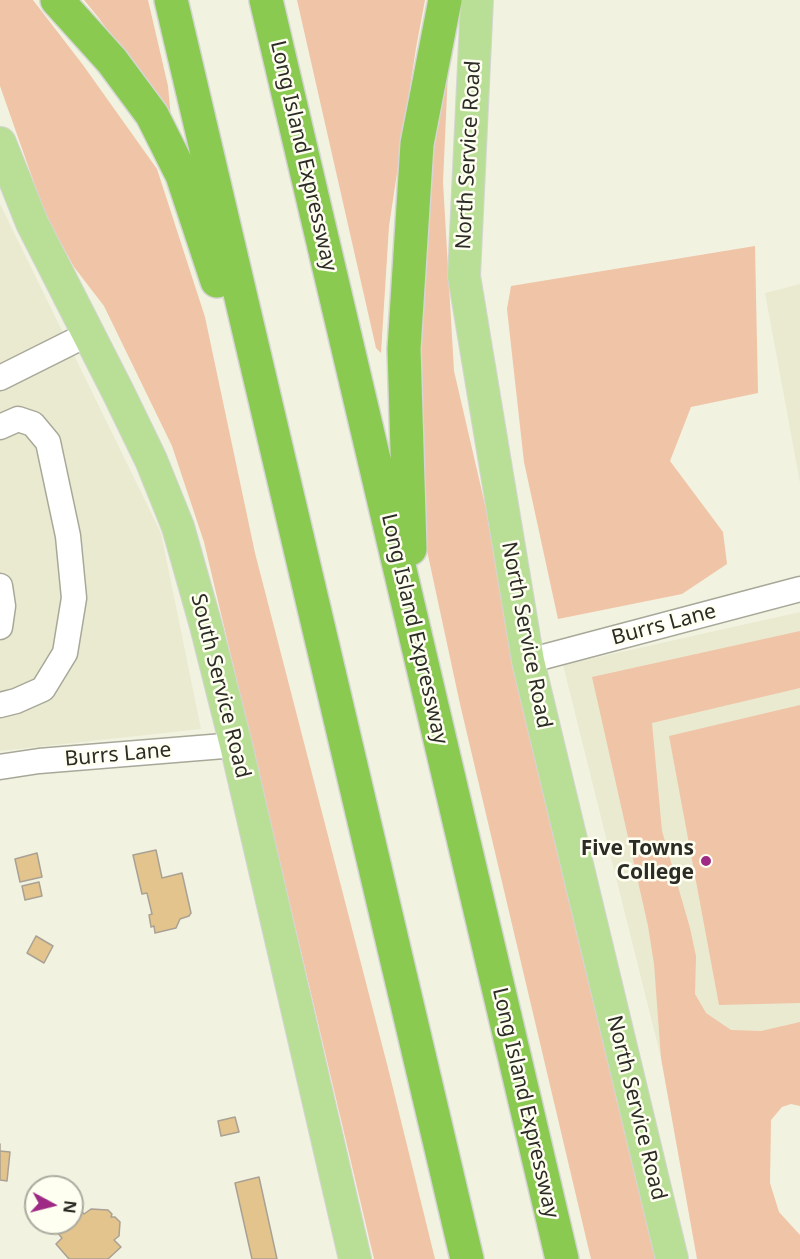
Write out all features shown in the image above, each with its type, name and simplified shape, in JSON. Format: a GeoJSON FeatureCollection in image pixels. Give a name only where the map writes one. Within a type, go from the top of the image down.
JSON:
{"type":"FeatureCollection","features":[{"type":"Feature","properties":{"kind":"highway"},"geometry":{"type":"LineString","coordinates":[[57,0],[112,62],[152,115],[182,175],[211,262],[324,650]]}},
{"type":"Feature","properties":{"kind":"highway"},"geometry":{"type":"LineString","coordinates":[[171,0],[467,1259]]}},
{"type":"Feature","properties":{"kind":"highway","name":"Long Island Expressway"},"geometry":{"type":"LineString","coordinates":[[266,0],[562,1259]]}},
{"type":"Feature","properties":{"kind":"highway"},"geometry":{"type":"LineString","coordinates":[[414,629],[404,349],[417,144],[445,0]]}},
{"type":"Feature","properties":{"kind":"main road","name":"North Service Road"},"geometry":{"type":"LineString","coordinates":[[477,0],[464,276],[528,661],[672,1259]]}},
{"type":"Feature","properties":{"kind":"main road","name":"South Service Road"},"geometry":{"type":"LineString","coordinates":[[0,143],[32,223],[151,460],[178,527],[236,745],[354,1259]]}},
{"type":"Feature","properties":{"kind":"street"},"geometry":{"type":"LineString","coordinates":[[0,378],[88,334]]}},
{"type":"Feature","properties":{"kind":"street"},"geometry":{"type":"LineString","coordinates":[[0,427],[18,419],[33,424],[48,442],[68,536],[74,598],[65,653],[43,689],[16,701],[0,705]]}},
{"type":"Feature","properties":{"kind":"street"},"geometry":{"type":"LineString","coordinates":[[0,586],[3,606],[0,627]]}},
{"type":"Feature","properties":{"kind":"street","name":"Burrs Lane"},"geometry":{"type":"LineString","coordinates":[[528,661],[800,589]]}},
{"type":"Feature","properties":{"kind":"street","name":"Burrs Lane"},"geometry":{"type":"LineString","coordinates":[[0,767],[39,761],[236,745]]}},
{"type":"Feature","properties":{"kind":"shaded area"},"geometry":{"type":"Polygon","coordinates":[[[0,0],[33,0],[83,65],[157,169],[205,317],[255,553],[435,1259],[374,1259],[204,542],[172,446],[104,306],[74,267],[45,214],[0,86],[0,0]]]}},
{"type":"Feature","properties":{"kind":"shaded area"},"geometry":{"type":"Polygon","coordinates":[[[84,0],[148,0],[168,86],[171,118],[161,102],[84,0]]]}},
{"type":"Feature","properties":{"kind":"shaded area"},"geometry":{"type":"Polygon","coordinates":[[[297,0],[425,0],[389,226],[381,353],[376,348],[297,0]]]}},
{"type":"Feature","properties":{"kind":"shaded area"},"geometry":{"type":"Polygon","coordinates":[[[450,27],[443,182],[454,371],[660,1259],[591,1259],[460,704],[426,546],[414,286],[450,27]]]}},
{"type":"Feature","properties":{"kind":"shaded area"},"geometry":{"type":"Polygon","coordinates":[[[0,204],[161,533],[201,729],[0,751],[0,204]]]}},
{"type":"Feature","properties":{"kind":"shaded area"},"geometry":{"type":"Polygon","coordinates":[[[755,246],[758,393],[691,407],[670,461],[723,532],[727,564],[682,594],[558,619],[524,462],[507,309],[511,286],[755,246]]]}},
{"type":"Feature","properties":{"kind":"shaded area"},"geometry":{"type":"Polygon","coordinates":[[[800,284],[800,483],[765,293],[800,284]]]}},
{"type":"Feature","properties":{"kind":"shaded area","name":"Five Towns College"},"geometry":{"type":"Polygon","coordinates":[[[800,612],[800,1071],[661,1058],[563,665],[800,612]]]}},
{"type":"Feature","properties":{"kind":"shaded area"},"geometry":{"type":"Polygon","coordinates":[[[800,631],[800,688],[652,723],[662,831],[696,956],[695,994],[706,1013],[731,1030],[761,1031],[800,1022],[800,1106],[791,1104],[782,1107],[771,1120],[770,1183],[779,1212],[800,1235],[800,1259],[697,1259],[661,1058],[654,964],[648,926],[592,677],[800,631]]]}},
{"type":"Feature","properties":{"kind":"shaded area"},"geometry":{"type":"Polygon","coordinates":[[[800,705],[800,1003],[719,1005],[669,736],[800,705]]]}},
{"type":"Feature","properties":{"kind":"building"},"geometry":{"type":"Polygon","coordinates":[[[156,850],[162,878],[182,873],[191,913],[180,919],[176,928],[155,933],[154,926],[151,927],[149,915],[152,914],[147,893],[142,894],[133,855],[156,850]]]}},
{"type":"Feature","properties":{"kind":"building"},"geometry":{"type":"Polygon","coordinates":[[[37,853],[42,877],[20,882],[15,859],[37,853]]]}},
{"type":"Feature","properties":{"kind":"building"},"geometry":{"type":"Polygon","coordinates":[[[39,882],[42,896],[25,900],[22,886],[39,882]]]}},
{"type":"Feature","properties":{"kind":"building"},"geometry":{"type":"Polygon","coordinates":[[[36,936],[53,946],[44,963],[27,953],[36,936]]]}},
{"type":"Feature","properties":{"kind":"building"},"geometry":{"type":"Polygon","coordinates":[[[235,1117],[239,1132],[221,1136],[218,1121],[235,1117]]]}},
{"type":"Feature","properties":{"kind":"building"},"geometry":{"type":"Polygon","coordinates":[[[0,1151],[10,1152],[7,1181],[0,1180],[0,1151]]]}},
{"type":"Feature","properties":{"kind":"building"},"geometry":{"type":"Polygon","coordinates":[[[259,1177],[277,1259],[252,1259],[235,1183],[259,1177]]]}},
{"type":"Feature","properties":{"kind":"building"},"geometry":{"type":"Polygon","coordinates":[[[91,1209],[108,1210],[112,1214],[111,1217],[115,1217],[120,1222],[119,1236],[114,1240],[121,1247],[108,1259],[69,1259],[56,1244],[62,1238],[59,1235],[84,1235],[84,1214],[91,1209]]]}},
{"type":"Feature","properties":{"kind":"place","name":"Five Towns College"},"geometry":{"type":"Point","coordinates":[706,861]}}]}
